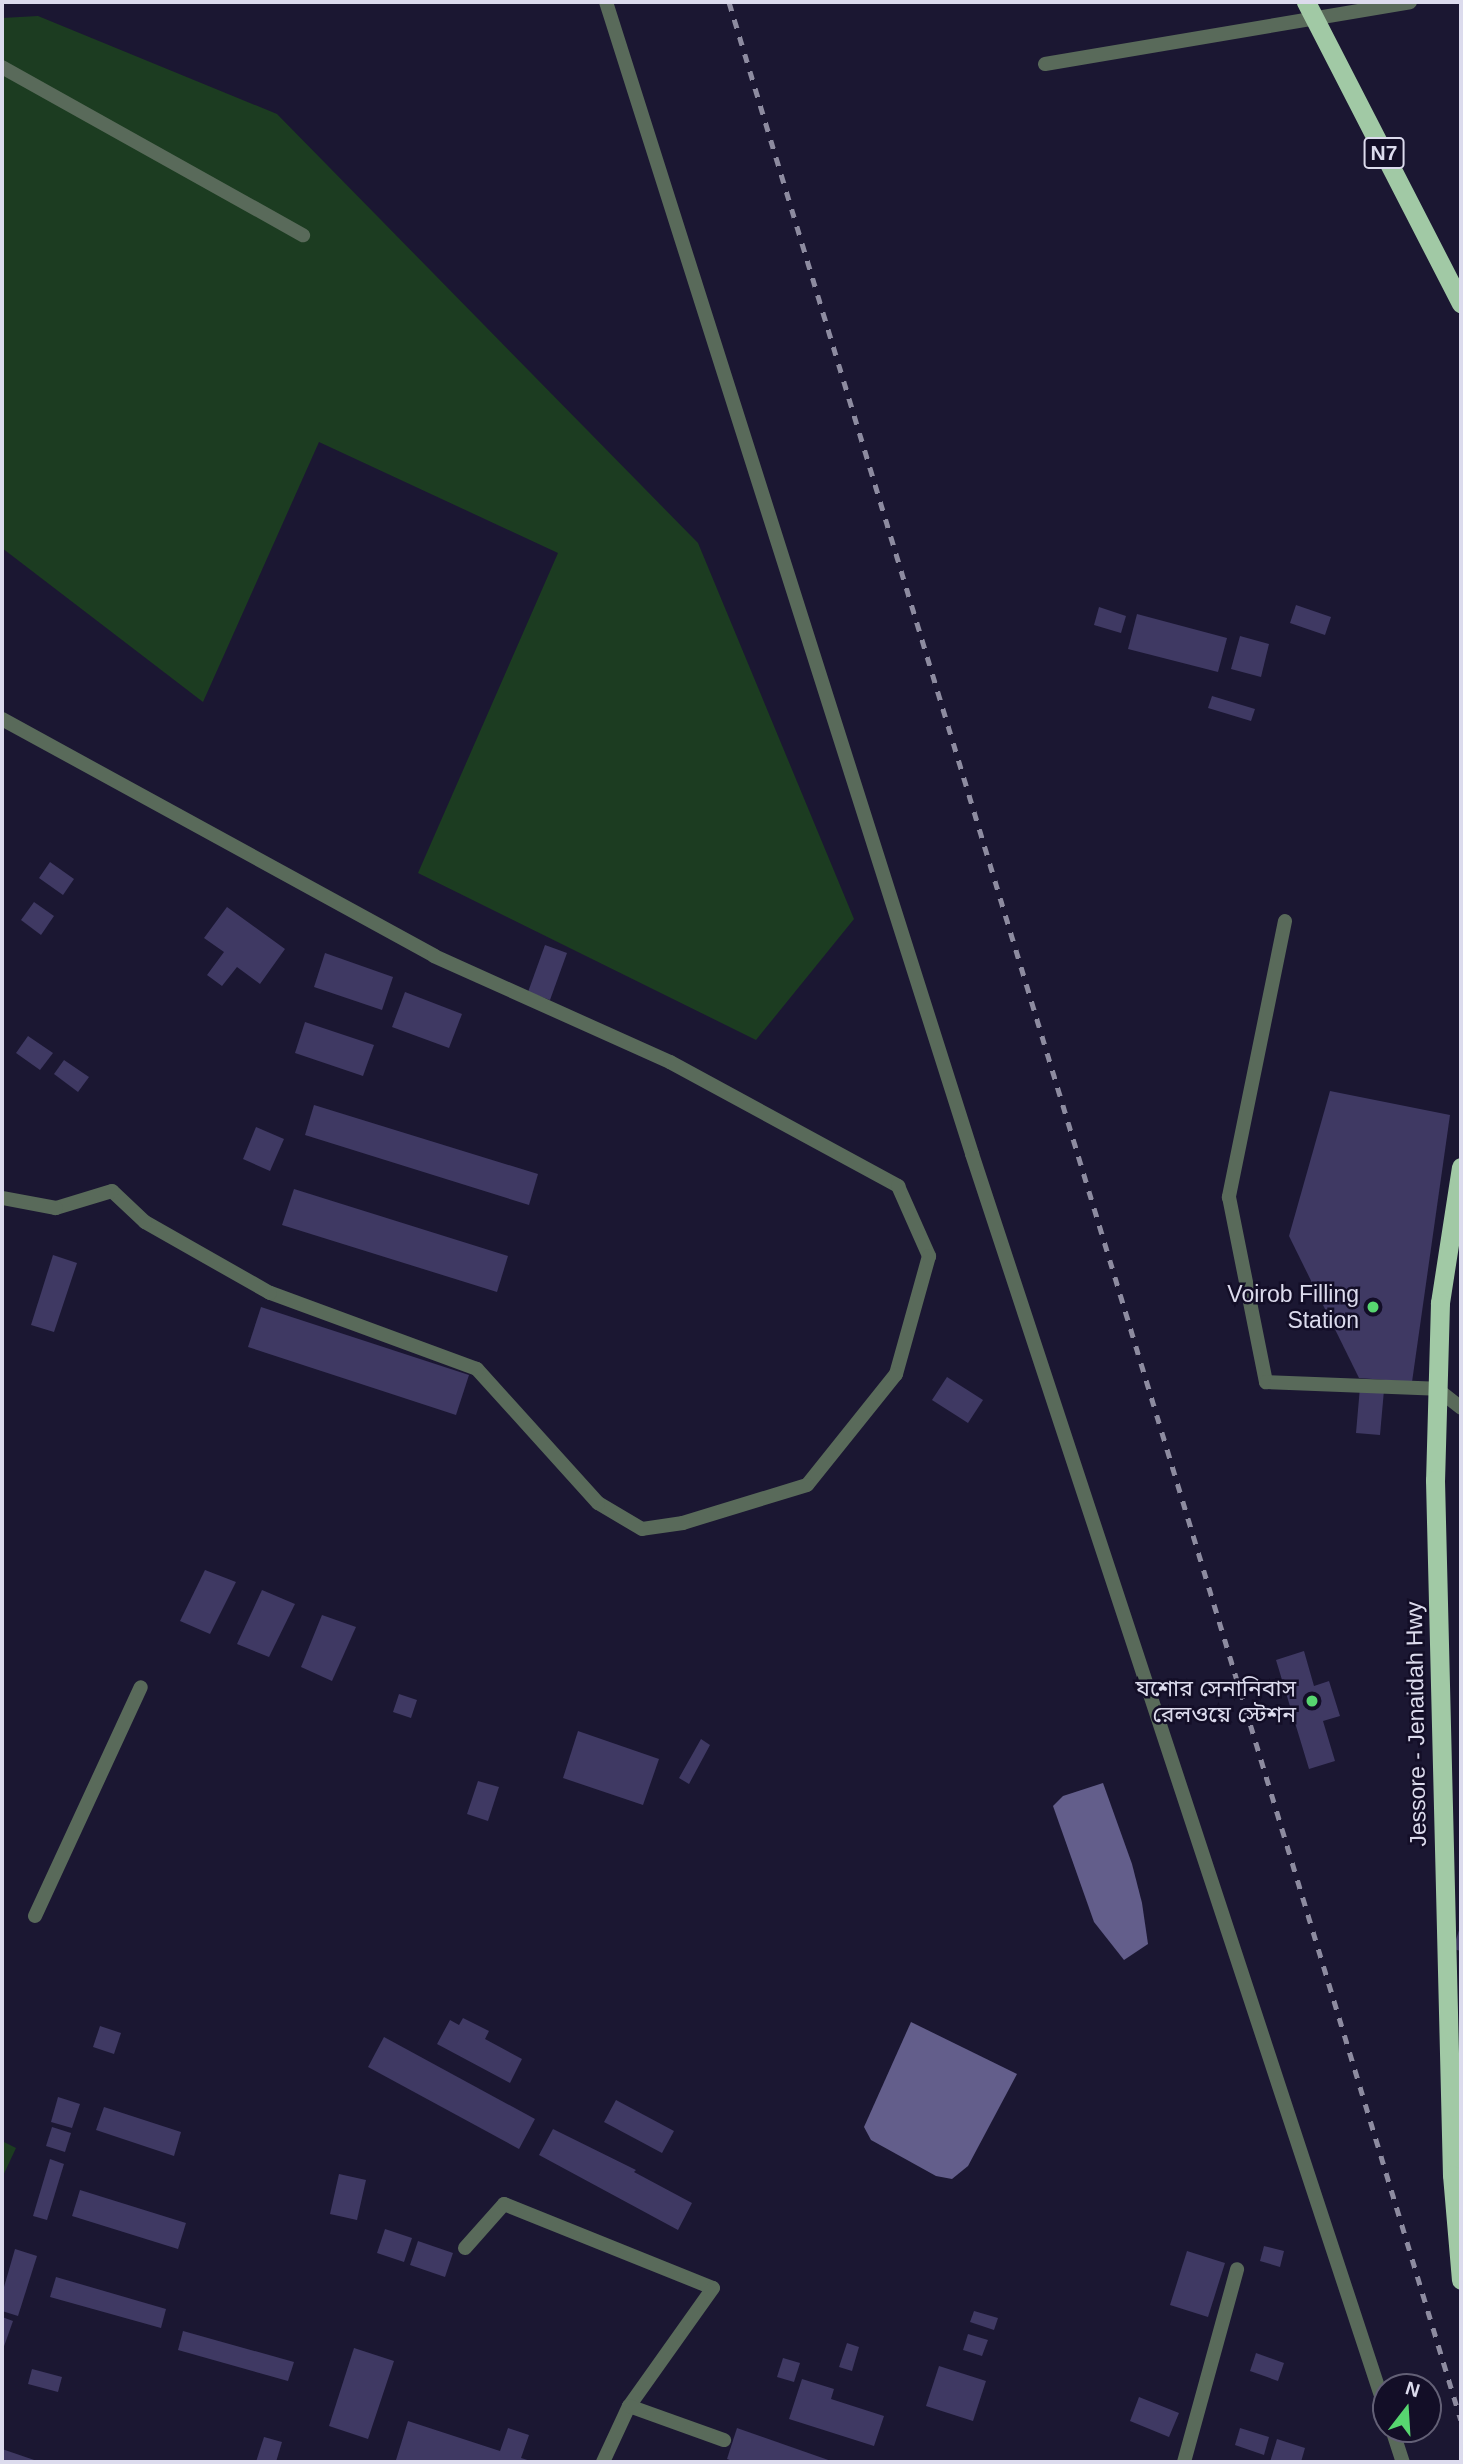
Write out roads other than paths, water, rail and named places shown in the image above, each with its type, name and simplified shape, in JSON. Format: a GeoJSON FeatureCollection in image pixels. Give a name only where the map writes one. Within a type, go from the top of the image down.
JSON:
{"type":"FeatureCollection","features":[{"type":"Feature","properties":{"kind":"highway","name":"N7"},"geometry":{"type":"LineString","coordinates":[[1310,10],[1461,304]]}},
{"type":"Feature","properties":{"kind":"highway","name":"Jessore - Jenaidah Hwy"},"geometry":{"type":"LineString","coordinates":[[1461,1167],[1440,1303],[1435,1480],[1452,2175],[1461,2280]]}},
{"type":"Feature","properties":{"kind":"street"},"geometry":{"type":"LineString","coordinates":[[606,2],[976,1167],[1373,2373]]}},
{"type":"Feature","properties":{"kind":"street"},"geometry":{"type":"LineString","coordinates":[[1045,64],[1310,10],[1410,2]]}},
{"type":"Feature","properties":{"kind":"street"},"geometry":{"type":"LineString","coordinates":[[2,67],[303,235]]}},
{"type":"Feature","properties":{"kind":"street"},"geometry":{"type":"LineString","coordinates":[[2,719],[434,956],[670,1062],[898,1186],[929,1256],[896,1374],[807,1485],[682,1523],[642,1529],[598,1503],[477,1369],[270,1293],[145,1222],[112,1191],[57,1208],[2,1198]]}},
{"type":"Feature","properties":{"kind":"street"},"geometry":{"type":"LineString","coordinates":[[1285,921],[1229,1197],[1266,1382],[1437,1390],[1461,1408]]}},
{"type":"Feature","properties":{"kind":"street"},"geometry":{"type":"LineString","coordinates":[[35,1916],[141,1687]]}},
{"type":"Feature","properties":{"kind":"street"},"geometry":{"type":"LineString","coordinates":[[1452,2175],[1461,2152]]}},
{"type":"Feature","properties":{"kind":"street"},"geometry":{"type":"LineString","coordinates":[[465,2248],[504,2204],[712,2288],[629,2406],[603,2462]]}},
{"type":"Feature","properties":{"kind":"street"},"geometry":{"type":"LineString","coordinates":[[1184,2462],[1237,2269]]}},
{"type":"Feature","properties":{"kind":"street"},"geometry":{"type":"LineString","coordinates":[[629,2406],[724,2440]]}},
{"type":"Feature","properties":{"kind":"street"},"geometry":{"type":"LineString","coordinates":[[1397,2443],[1403,2462]]}},
{"type":"Feature","properties":{"kind":"railway"},"geometry":{"type":"LineString","coordinates":[[729,2],[1461,2420]]}},
{"type":"Feature","properties":{"kind":"place","name":"Voirob Filling Station"},"geometry":{"type":"Point","coordinates":[1373,1307]}},
{"type":"Feature","properties":{"kind":"place","name":"যশোর সেনানিবাস রেলওয়ে স্টেশন"},"geometry":{"type":"Point","coordinates":[1312,1701]}}]}
